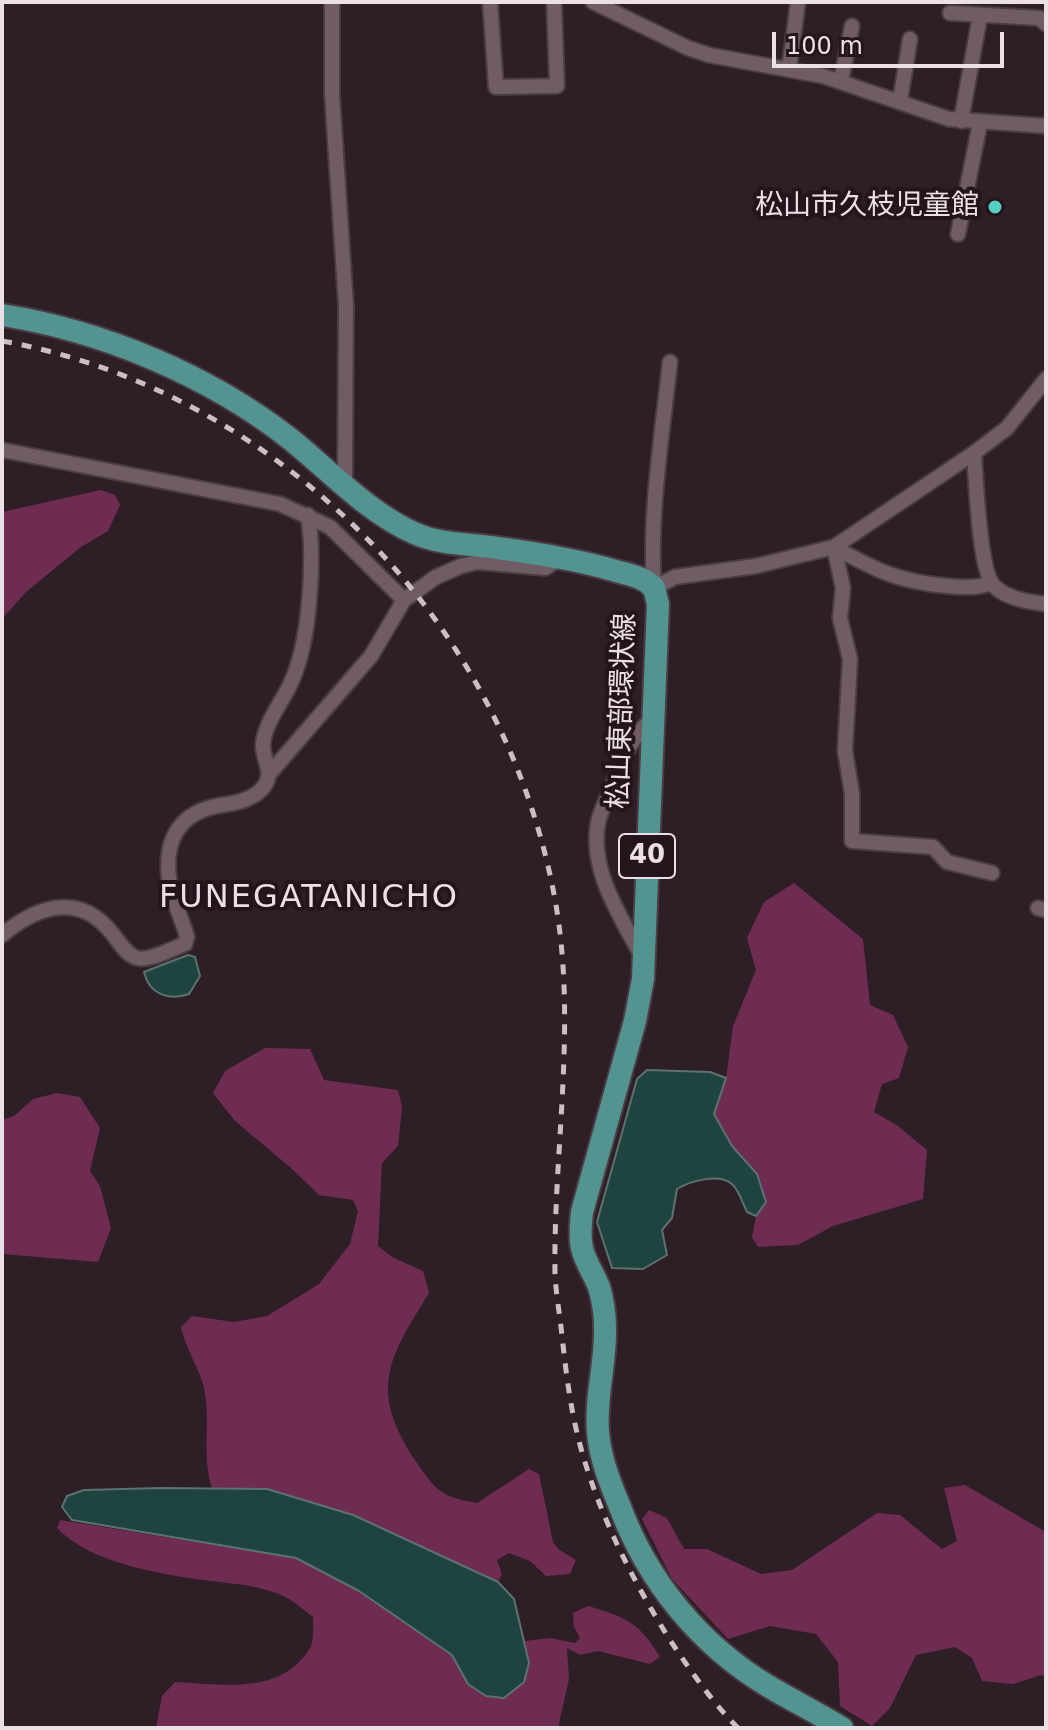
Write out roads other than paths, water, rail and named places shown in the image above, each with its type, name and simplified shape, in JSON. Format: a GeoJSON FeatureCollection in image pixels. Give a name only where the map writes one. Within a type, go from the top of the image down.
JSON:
{"type":"FeatureCollection","features":[{"type":"Feature","properties":{"kind":"main road","name":"松山東部環状線"},"geometry":{"type":"LineString","coordinates":[[2,315],[61,327],[101,340],[200,381],[243,405],[287,436],[388,519],[427,539],[563,557],[641,578],[654,588],[658,604],[644,961],[637,1012],[587,1191],[580,1232],[582,1249],[599,1286],[604,1307],[604,1355],[597,1410],[599,1446],[636,1547],[662,1591],[717,1648],[767,1686],[842,1728]]}},
{"type":"Feature","properties":{"kind":"street"},"geometry":{"type":"LineString","coordinates":[[332,2],[332,94],[346,306],[345,484]]}},
{"type":"Feature","properties":{"kind":"street"},"geometry":{"type":"LineString","coordinates":[[490,2],[496,87],[557,86],[554,2]]}},
{"type":"Feature","properties":{"kind":"street"},"geometry":{"type":"LineString","coordinates":[[593,2],[688,48],[731,60],[841,81],[929,113],[961,121],[1046,126]]}},
{"type":"Feature","properties":{"kind":"street"},"geometry":{"type":"LineString","coordinates":[[789,69],[798,2]]}},
{"type":"Feature","properties":{"kind":"street"},"geometry":{"type":"LineString","coordinates":[[950,13],[1039,18],[1046,24]]}},
{"type":"Feature","properties":{"kind":"street"},"geometry":{"type":"LineString","coordinates":[[961,121],[980,16]]}},
{"type":"Feature","properties":{"kind":"street"},"geometry":{"type":"LineString","coordinates":[[841,81],[852,26]]}},
{"type":"Feature","properties":{"kind":"street"},"geometry":{"type":"LineString","coordinates":[[900,101],[910,39]]}},
{"type":"Feature","properties":{"kind":"street"},"geometry":{"type":"LineString","coordinates":[[958,234],[980,123]]}},
{"type":"Feature","properties":{"kind":"street"},"geometry":{"type":"LineString","coordinates":[[670,362],[656,493],[654,588],[675,577],[756,566],[834,547],[1007,428],[1046,379]]}},
{"type":"Feature","properties":{"kind":"street"},"geometry":{"type":"LineString","coordinates":[[2,450],[280,504],[330,527],[404,600]]}},
{"type":"Feature","properties":{"kind":"street"},"geometry":{"type":"LineString","coordinates":[[974,453],[985,561],[991,583],[1013,597],[1046,604]]}},
{"type":"Feature","properties":{"kind":"street"},"geometry":{"type":"LineString","coordinates":[[270,773],[263,743],[294,677],[301,651],[312,540],[308,515]]}},
{"type":"Feature","properties":{"kind":"street"},"geometry":{"type":"LineString","coordinates":[[834,547],[892,577],[914,583],[970,588],[991,583]]}},
{"type":"Feature","properties":{"kind":"street"},"geometry":{"type":"LineString","coordinates":[[834,547],[843,588],[840,618],[850,659],[845,751],[852,794],[852,841],[933,847],[947,862],[992,873]]}},
{"type":"Feature","properties":{"kind":"street"},"geometry":{"type":"LineString","coordinates":[[2,935],[34,912],[52,907],[74,908],[88,912],[107,927],[128,953],[136,958],[147,958],[185,944],[187,937],[169,878],[173,838],[182,821],[202,808],[238,803],[254,796],[265,786],[270,773],[371,656],[404,600],[436,577],[478,562],[545,568],[563,557]]}},
{"type":"Feature","properties":{"kind":"street"},"geometry":{"type":"LineString","coordinates":[[644,961],[604,879],[597,838],[603,809],[623,756],[638,732],[652,719]]}},
{"type":"Feature","properties":{"kind":"railway"},"geometry":{"type":"LineString","coordinates":[[2,341],[97,366],[143,384],[231,429],[272,457],[311,487],[386,558],[420,599],[479,688],[524,786],[553,889],[560,937],[565,1034],[555,1275],[578,1437],[605,1517],[642,1592],[693,1674],[738,1728]]}},
{"type":"Feature","properties":{"kind":"place","name":"松山市久枝児童館"},"geometry":{"type":"Point","coordinates":[995,207]}},
{"type":"Feature","properties":{"kind":"district","name":"FUNEGATANICHO"},"geometry":{"type":"Point","coordinates":[309,899]}}]}
